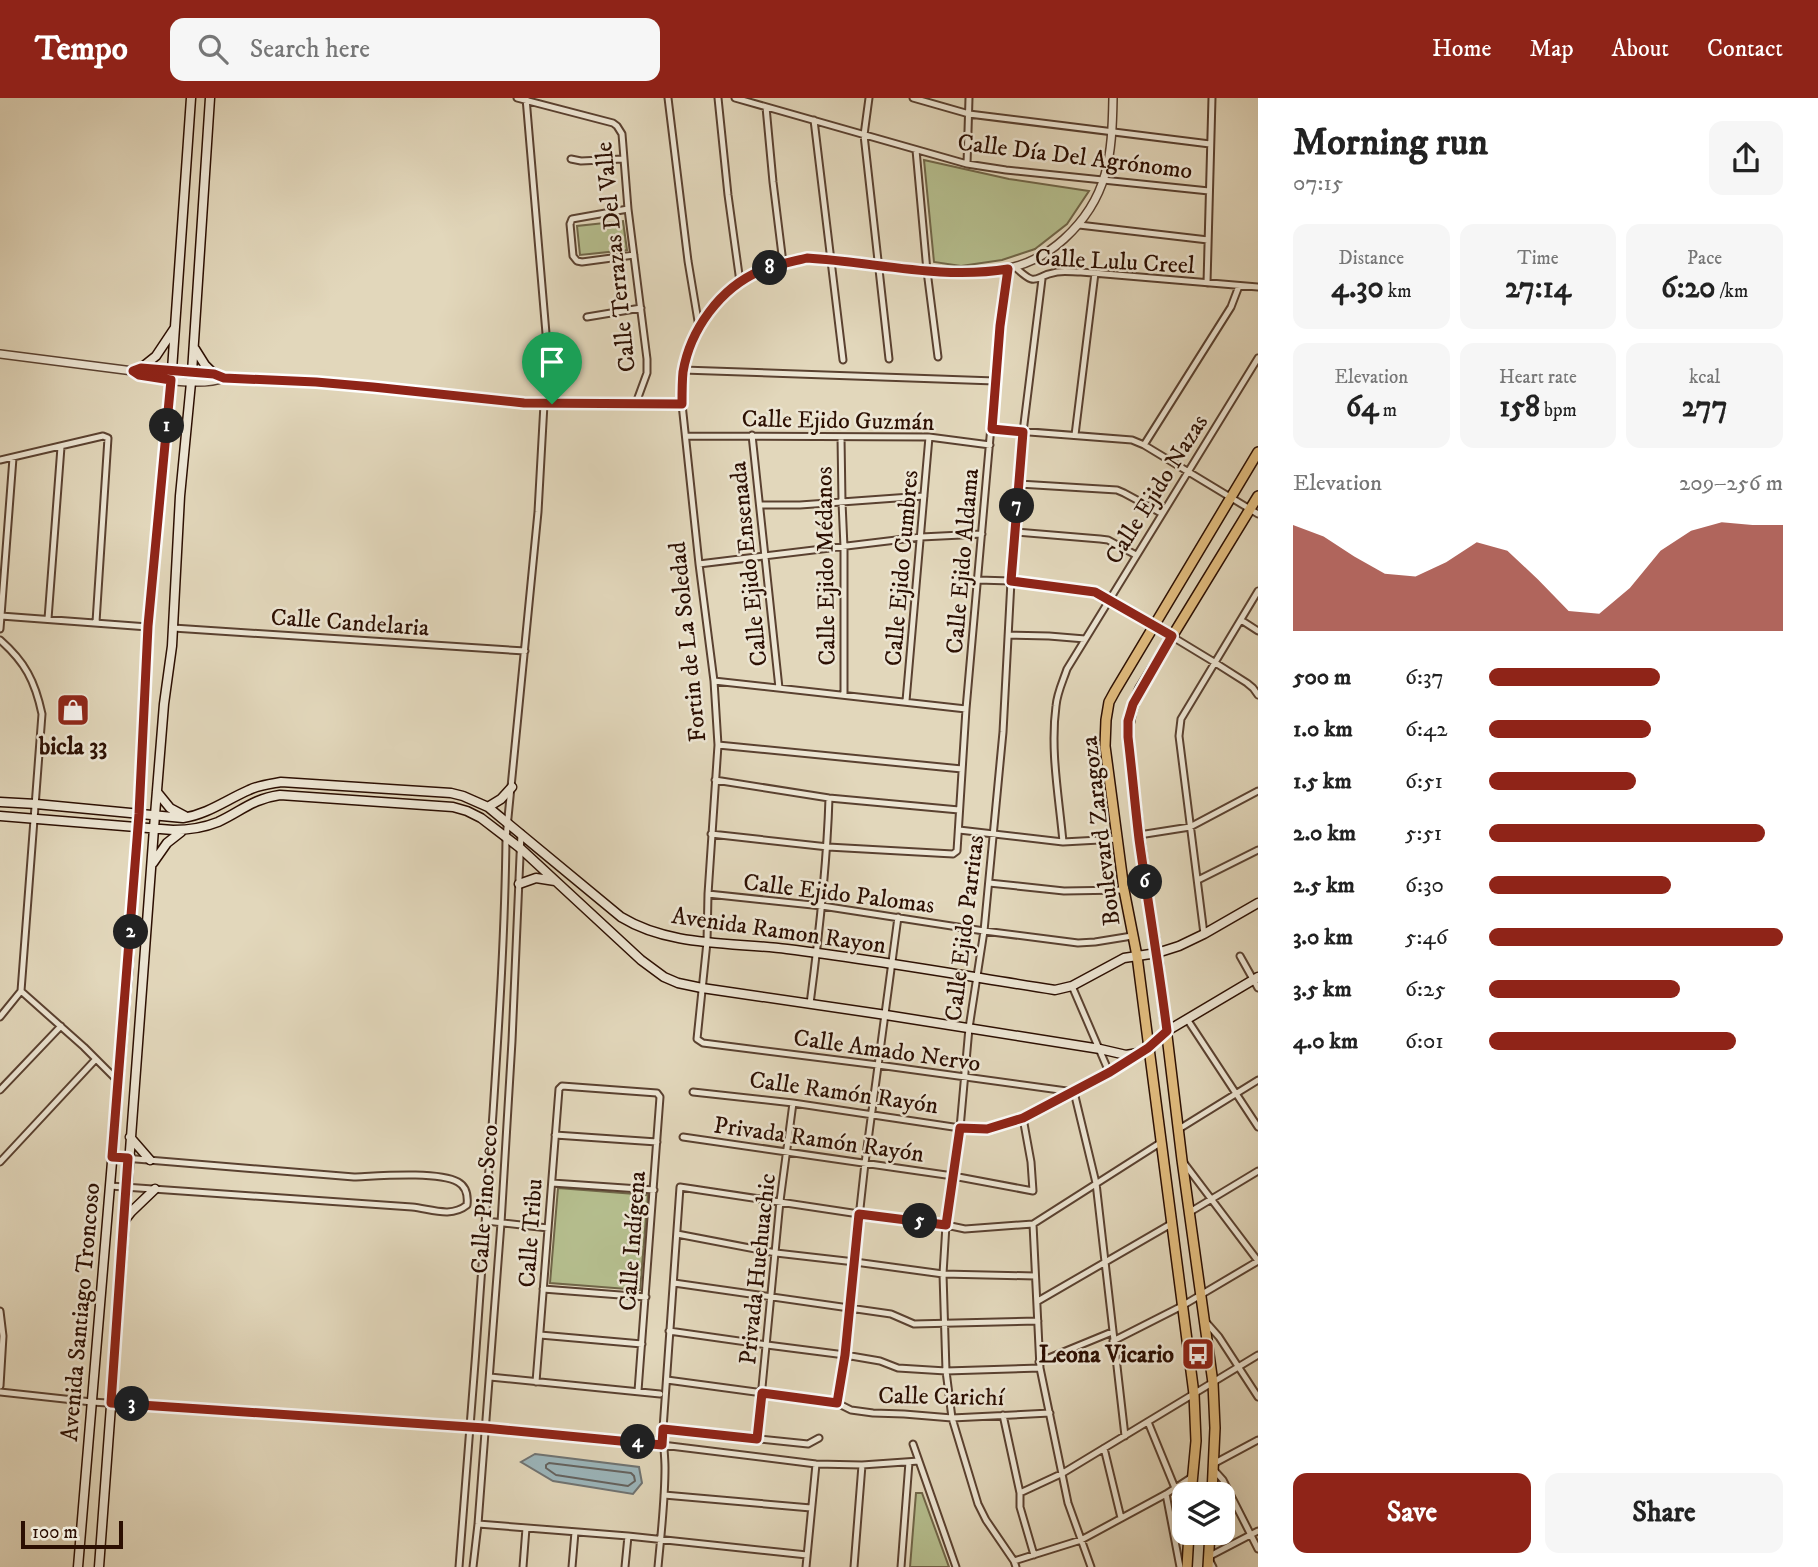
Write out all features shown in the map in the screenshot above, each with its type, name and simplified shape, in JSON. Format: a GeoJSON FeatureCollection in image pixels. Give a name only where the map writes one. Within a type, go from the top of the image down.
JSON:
{"type":"FeatureCollection","features":[{"type":"Feature","properties":{"kind":"main road","name":"Avenida Santiago Troncoso"},"geometry":{"type":"LineString","coordinates":[[78,1567],[119,1082],[139,814],[148,626],[172,375],[191,98]]}},
{"type":"Feature","properties":{"kind":"main road","name":"Avenida Santiago Troncoso"},"geometry":{"type":"LineString","coordinates":[[99,1567],[155,815],[173,628],[180,496],[210,98]]}},
{"type":"Feature","properties":{"kind":"main road"},"geometry":{"type":"LineString","coordinates":[[137,369],[156,356],[175,327]]}},
{"type":"Feature","properties":{"kind":"main road"},"geometry":{"type":"LineString","coordinates":[[193,346],[214,374]]}},
{"type":"Feature","properties":{"kind":"main road","name":"Boulevard Zaragoza"},"geometry":{"type":"LineString","coordinates":[[1192,1482],[1196,1441],[1194,1394],[1136,956],[1124,890],[1105,746],[1106,720],[1115,691],[1258,452]]}},
{"type":"Feature","properties":{"kind":"main road","name":"Boulevard Zaragoza"},"geometry":{"type":"LineString","coordinates":[[1213,1482],[1213,1383],[1139,835],[1128,721],[1136,696],[1254,511],[1258,495]]}},
{"type":"Feature","properties":{"kind":"main road","name":"Avenida Ramon Rayon"},"geometry":{"type":"LineString","coordinates":[[0,802],[188,817],[207,812],[250,789],[281,782],[452,793],[488,807],[621,917],[668,937],[817,953],[1055,990],[1072,986],[1118,960],[1179,946],[1258,904]]}},
{"type":"Feature","properties":{"kind":"main road"},"geometry":{"type":"LineString","coordinates":[[488,807],[501,799],[512,787]]}},
{"type":"Feature","properties":{"kind":"main road"},"geometry":{"type":"LineString","coordinates":[[157,792],[170,808],[188,817]]}},
{"type":"Feature","properties":{"kind":"main road"},"geometry":{"type":"LineString","coordinates":[[0,816],[187,830],[220,821],[258,800],[281,795],[453,807],[481,818],[520,848],[641,960],[664,977],[678,983],[1126,1055],[1138,1053]]}},
{"type":"Feature","properties":{"kind":"main road"},"geometry":{"type":"LineString","coordinates":[[151,866],[172,838],[187,830]]}},
{"type":"Feature","properties":{"kind":"main road"},"geometry":{"type":"LineString","coordinates":[[519,884],[536,878],[555,881]]}},
{"type":"Feature","properties":{"kind":"main road","name":"Calle Ramón Rayón"},"geometry":{"type":"LineString","coordinates":[[1138,1053],[1187,1019],[1257,982]]}},
{"type":"Feature","properties":{"kind":"main road"},"geometry":{"type":"LineString","coordinates":[[130,1137],[150,1160]]}},
{"type":"Feature","properties":{"kind":"main road"},"geometry":{"type":"LineString","coordinates":[[124,1221],[155,1189]]}},
{"type":"Feature","properties":{"kind":"main road"},"geometry":{"type":"LineString","coordinates":[[1187,1567],[1188,1545]]}},
{"type":"Feature","properties":{"kind":"main road"},"geometry":{"type":"LineString","coordinates":[[1210,1545],[1210,1564]]}},
{"type":"Feature","properties":{"kind":"street","name":"Calle Terrazas Del Valle"},"geometry":{"type":"LineString","coordinates":[[517,98],[613,123],[622,134],[628,209],[647,359],[647,373],[636,403]]}},
{"type":"Feature","properties":{"kind":"street"},"geometry":{"type":"LineString","coordinates":[[668,98],[699,327]]}},
{"type":"Feature","properties":{"kind":"street"},"geometry":{"type":"LineString","coordinates":[[718,98],[740,282]]}},
{"type":"Feature","properties":{"kind":"street","name":"Calle Día Del Agrónomo"},"geometry":{"type":"LineString","coordinates":[[735,98],[967,164],[1209,191]]}},
{"type":"Feature","properties":{"kind":"street"},"geometry":{"type":"LineString","coordinates":[[869,98],[864,135],[889,359]]}},
{"type":"Feature","properties":{"kind":"street"},"geometry":{"type":"LineString","coordinates":[[913,98],[969,114],[1210,144]]}},
{"type":"Feature","properties":{"kind":"street"},"geometry":{"type":"LineString","coordinates":[[967,164],[969,98]]}},
{"type":"Feature","properties":{"kind":"street"},"geometry":{"type":"LineString","coordinates":[[1105,180],[1113,98]]}},
{"type":"Feature","properties":{"kind":"street"},"geometry":{"type":"LineString","coordinates":[[1207,283],[1212,98]]}},
{"type":"Feature","properties":{"kind":"street","name":"Calle Pino Seco"},"geometry":{"type":"LineString","coordinates":[[459,1567],[486,1221],[505,899],[506,838],[548,404],[526,99]]}},
{"type":"Feature","properties":{"kind":"street"},"geometry":{"type":"LineString","coordinates":[[766,107],[783,263]]}},
{"type":"Feature","properties":{"kind":"street"},"geometry":{"type":"LineString","coordinates":[[814,120],[843,360]]}},
{"type":"Feature","properties":{"kind":"street"},"geometry":{"type":"LineString","coordinates":[[916,150],[938,356]]}},
{"type":"Feature","properties":{"kind":"street"},"geometry":{"type":"LineString","coordinates":[[571,159],[623,159]]}},
{"type":"Feature","properties":{"kind":"street","name":"Fortin de La Soledad"},"geometry":{"type":"LineString","coordinates":[[697,1039],[707,942],[718,745],[714,681],[682,404],[683,370],[699,327],[717,303],[740,282],[783,263],[807,258],[879,267],[986,273],[1034,260],[1055,247],[1079,225],[1105,180]]}},
{"type":"Feature","properties":{"kind":"street"},"geometry":{"type":"LineString","coordinates":[[628,209],[572,219],[570,224],[573,256],[582,262],[634,255]]}},
{"type":"Feature","properties":{"kind":"street"},"geometry":{"type":"LineString","coordinates":[[1079,225],[1208,240]]}},
{"type":"Feature","properties":{"kind":"street","name":"Calle Lulu Creel"},"geometry":{"type":"LineString","coordinates":[[1011,268],[1029,279],[1058,272],[1095,273],[1258,287]]}},
{"type":"Feature","properties":{"kind":"street","name":"Calle Ejido Aldama"},"geometry":{"type":"LineString","coordinates":[[828,847],[956,853],[1000,326],[1011,268]]}},
{"type":"Feature","properties":{"kind":"street"},"geometry":{"type":"LineString","coordinates":[[1075,435],[1095,273]]}},
{"type":"Feature","properties":{"kind":"street","name":"Calle Ejido Parritas"},"geometry":{"type":"LineString","coordinates":[[1015,1564],[978,1504],[952,1418],[943,1323],[943,1274],[946,1225],[960,1128],[969,1028],[989,883],[1003,732],[1023,432],[1042,278]]}},
{"type":"Feature","properties":{"kind":"street"},"geometry":{"type":"LineString","coordinates":[[1144,445],[1231,307],[1239,286]]}},
{"type":"Feature","properties":{"kind":"street"},"geometry":{"type":"LineString","coordinates":[[587,317],[641,308]]}},
{"type":"Feature","properties":{"kind":"street"},"geometry":{"type":"LineString","coordinates":[[0,354],[137,369],[215,382],[224,378]]}},
{"type":"Feature","properties":{"kind":"street","name":"Calle Ejido Nazas"},"geometry":{"type":"LineString","coordinates":[[1063,842],[1054,756],[1054,728],[1056,702],[1067,669],[1258,358]]}},
{"type":"Feature","properties":{"kind":"street"},"geometry":{"type":"LineString","coordinates":[[683,370],[995,381]]}},
{"type":"Feature","properties":{"kind":"street"},"geometry":{"type":"LineString","coordinates":[[189,377],[214,374],[224,378],[328,383],[548,404],[682,404]]}},
{"type":"Feature","properties":{"kind":"street"},"geometry":{"type":"LineString","coordinates":[[992,429],[1124,439],[1144,445],[1254,511]]}},
{"type":"Feature","properties":{"kind":"street","name":"Calle Ejido Ensenada"},"geometry":{"type":"LineString","coordinates":[[752,435],[779,688]]}},
{"type":"Feature","properties":{"kind":"street"},"geometry":{"type":"LineString","coordinates":[[0,460],[103,436],[109,440],[96,622]]}},
{"type":"Feature","properties":{"kind":"street","name":"Calle Ejido Guzmán"},"geometry":{"type":"LineString","coordinates":[[686,436],[929,437],[990,445]]}},
{"type":"Feature","properties":{"kind":"street","name":"Calle Ejido Médanos"},"geometry":{"type":"LineString","coordinates":[[841,437],[844,694]]}},
{"type":"Feature","properties":{"kind":"street","name":"Calle Ejido Cumbres"},"geometry":{"type":"LineString","coordinates":[[906,701],[929,437]]}},
{"type":"Feature","properties":{"kind":"street"},"geometry":{"type":"LineString","coordinates":[[48,619],[61,447]]}},
{"type":"Feature","properties":{"kind":"street"},"geometry":{"type":"LineString","coordinates":[[0,629],[13,457]]}},
{"type":"Feature","properties":{"kind":"street"},"geometry":{"type":"LineString","coordinates":[[1019,484],[1117,491],[1161,513]]}},
{"type":"Feature","properties":{"kind":"street"},"geometry":{"type":"LineString","coordinates":[[760,505],[925,496]]}},
{"type":"Feature","properties":{"kind":"street"},"geometry":{"type":"LineString","coordinates":[[1016,532],[1100,538],[1136,555]]}},
{"type":"Feature","properties":{"kind":"street"},"geometry":{"type":"LineString","coordinates":[[699,564],[921,537],[982,534]]}},
{"type":"Feature","properties":{"kind":"street"},"geometry":{"type":"LineString","coordinates":[[978,580],[1089,590],[1110,599],[1214,662],[1247,683],[1258,695]]}},
{"type":"Feature","properties":{"kind":"street"},"geometry":{"type":"LineString","coordinates":[[1204,934],[1179,726],[1214,662],[1258,591]]}},
{"type":"Feature","properties":{"kind":"street"},"geometry":{"type":"LineString","coordinates":[[1,616],[148,626]]}},
{"type":"Feature","properties":{"kind":"street"},"geometry":{"type":"LineString","coordinates":[[1241,620],[1258,631]]}},
{"type":"Feature","properties":{"kind":"street","name":"Calle Candelaria"},"geometry":{"type":"LineString","coordinates":[[173,628],[525,651]]}},
{"type":"Feature","properties":{"kind":"street"},"geometry":{"type":"LineString","coordinates":[[1008,635],[1085,639]]}},
{"type":"Feature","properties":{"kind":"street"},"geometry":{"type":"LineString","coordinates":[[0,640],[28,670],[42,714],[22,991],[0,1017]]}},
{"type":"Feature","properties":{"kind":"street"},"geometry":{"type":"LineString","coordinates":[[714,681],[966,709]]}},
{"type":"Feature","properties":{"kind":"street"},"geometry":{"type":"LineString","coordinates":[[718,745],[962,769]]}},
{"type":"Feature","properties":{"kind":"street"},"geometry":{"type":"LineString","coordinates":[[715,780],[829,798],[959,810]]}},
{"type":"Feature","properties":{"kind":"street"},"geometry":{"type":"LineString","coordinates":[[1139,835],[1190,827],[1258,791]]}},
{"type":"Feature","properties":{"kind":"street"},"geometry":{"type":"LineString","coordinates":[[810,1004],[828,847],[829,798]]}},
{"type":"Feature","properties":{"kind":"street"},"geometry":{"type":"LineString","coordinates":[[959,830],[1063,842],[1118,839]]}},
{"type":"Feature","properties":{"kind":"street","name":"Calle Pino Seco"},"geometry":{"type":"LineString","coordinates":[[473,1567],[501,1223],[521,833]]}},
{"type":"Feature","properties":{"kind":"street"},"geometry":{"type":"LineString","coordinates":[[711,834],[828,847]]}},
{"type":"Feature","properties":{"kind":"street"},"geometry":{"type":"LineString","coordinates":[[1198,880],[1258,850]]}},
{"type":"Feature","properties":{"kind":"street"},"geometry":{"type":"LineString","coordinates":[[989,883],[1064,891],[1124,890]]}},
{"type":"Feature","properties":{"kind":"street","name":"Calle Ejido Palomas"},"geometry":{"type":"LineString","coordinates":[[708,894],[822,906],[984,931],[1086,943],[1132,936]]}},
{"type":"Feature","properties":{"kind":"street"},"geometry":{"type":"LineString","coordinates":[[837,1403],[845,1355],[865,1163],[898,917]]}},
{"type":"Feature","properties":{"kind":"street"},"geometry":{"type":"LineString","coordinates":[[1240,956],[1257,982]]}},
{"type":"Feature","properties":{"kind":"street"},"geometry":{"type":"LineString","coordinates":[[1072,986],[1110,1072]]}},
{"type":"Feature","properties":{"kind":"street"},"geometry":{"type":"LineString","coordinates":[[22,991],[119,1082]]}},
{"type":"Feature","properties":{"kind":"street"},"geometry":{"type":"LineString","coordinates":[[1187,1019],[1258,1127]]}},
{"type":"Feature","properties":{"kind":"street"},"geometry":{"type":"LineString","coordinates":[[0,1090],[61,1026]]}},
{"type":"Feature","properties":{"kind":"street","name":"Calle Amado Nervo"},"geometry":{"type":"LineString","coordinates":[[697,1039],[703,1043],[1074,1092]]}},
{"type":"Feature","properties":{"kind":"street","name":"Calle Ramón Rayón"},"geometry":{"type":"LineString","coordinates":[[693,1092],[793,1103],[960,1128],[987,1129],[1023,1118],[1110,1072],[1138,1053]]}},
{"type":"Feature","properties":{"kind":"street"},"geometry":{"type":"LineString","coordinates":[[0,1162],[95,1060]]}},
{"type":"Feature","properties":{"kind":"street"},"geometry":{"type":"LineString","coordinates":[[1178,1129],[1258,1080]]}},
{"type":"Feature","properties":{"kind":"street","name":"Calle Tribu"},"geometry":{"type":"LineString","coordinates":[[536,1382],[559,1087],[659,1094]]}},
{"type":"Feature","properties":{"kind":"street"},"geometry":{"type":"LineString","coordinates":[[1074,1092],[1096,1183],[1125,1436]]}},
{"type":"Feature","properties":{"kind":"street","name":"Calle Indígena"},"geometry":{"type":"LineString","coordinates":[[638,1391],[659,1094]]}},
{"type":"Feature","properties":{"kind":"street","name":"Privada Huehuachic"},"geometry":{"type":"LineString","coordinates":[[757,1439],[780,1201],[793,1103]]}},
{"type":"Feature","properties":{"kind":"street","name":"Privada Ramón Rayón"},"geometry":{"type":"LineString","coordinates":[[683,1137],[953,1176],[1032,1191],[1031,1162],[1023,1118]]}},
{"type":"Feature","properties":{"kind":"street"},"geometry":{"type":"LineString","coordinates":[[555,1135],[657,1142]]}},
{"type":"Feature","properties":{"kind":"street"},"geometry":{"type":"LineString","coordinates":[[658,1567],[665,1466],[662,1445],[680,1187],[965,1229],[1033,1224],[1160,1143]]}},
{"type":"Feature","properties":{"kind":"street"},"geometry":{"type":"LineString","coordinates":[[110,1186],[412,1207],[446,1213],[460,1210],[467,1205],[468,1199],[467,1191],[460,1182],[442,1178],[391,1174],[354,1177],[112,1157]]}},
{"type":"Feature","properties":{"kind":"street"},"geometry":{"type":"LineString","coordinates":[[1113,1341],[1182,1306],[1258,1261],[1182,1160]]}},
{"type":"Feature","properties":{"kind":"street"},"geometry":{"type":"LineString","coordinates":[[1190,1212],[1258,1171]]}},
{"type":"Feature","properties":{"kind":"street"},"geometry":{"type":"LineString","coordinates":[[552,1183],[654,1190]]}},
{"type":"Feature","properties":{"kind":"street"},"geometry":{"type":"LineString","coordinates":[[486,1221],[548,1228]]}},
{"type":"Feature","properties":{"kind":"street"},"geometry":{"type":"LineString","coordinates":[[1033,1224],[1040,1365],[1068,1503],[1091,1567]]}},
{"type":"Feature","properties":{"kind":"street"},"geometry":{"type":"LineString","coordinates":[[1038,1301],[1171,1224]]}},
{"type":"Feature","properties":{"kind":"street"},"geometry":{"type":"LineString","coordinates":[[677,1234],[776,1254],[943,1274],[1035,1276]]}},
{"type":"Feature","properties":{"kind":"street"},"geometry":{"type":"LineString","coordinates":[[674,1283],[891,1314],[914,1324],[1038,1321]]}},
{"type":"Feature","properties":{"kind":"street"},"geometry":{"type":"LineString","coordinates":[[543,1289],[646,1297]]}},
{"type":"Feature","properties":{"kind":"street"},"geometry":{"type":"LineString","coordinates":[[0,1311],[0,1386]]}},
{"type":"Feature","properties":{"kind":"street"},"geometry":{"type":"LineString","coordinates":[[1205,1321],[1219,1337],[1258,1397]]}},
{"type":"Feature","properties":{"kind":"street"},"geometry":{"type":"LineString","coordinates":[[669,1331],[845,1355],[880,1361],[898,1368],[946,1371],[1040,1365],[1112,1332]]}},
{"type":"Feature","properties":{"kind":"street"},"geometry":{"type":"LineString","coordinates":[[540,1335],[642,1344]]}},
{"type":"Feature","properties":{"kind":"street"},"geometry":{"type":"LineString","coordinates":[[1020,1493],[1063,1473],[1258,1355]]}},
{"type":"Feature","properties":{"kind":"street"},"geometry":{"type":"LineString","coordinates":[[490,1377],[660,1394]]}},
{"type":"Feature","properties":{"kind":"street","name":"Calle Carichí"},"geometry":{"type":"LineString","coordinates":[[667,1380],[837,1403],[873,1413],[952,1418],[1050,1413]]}},
{"type":"Feature","properties":{"kind":"street"},"geometry":{"type":"LineString","coordinates":[[0,1392],[92,1402],[485,1428],[662,1445],[816,1464],[862,1465],[919,1461]]}},
{"type":"Feature","properties":{"kind":"street"},"geometry":{"type":"LineString","coordinates":[[1003,1415],[1020,1493],[1020,1507],[1034,1555]]}},
{"type":"Feature","properties":{"kind":"street"},"geometry":{"type":"LineString","coordinates":[[1149,1422],[1173,1482]]}},
{"type":"Feature","properties":{"kind":"street"},"geometry":{"type":"LineString","coordinates":[[663,1429],[808,1444],[819,1438]]}},
{"type":"Feature","properties":{"kind":"street"},"geometry":{"type":"LineString","coordinates":[[1258,1440],[1214,1467],[1258,1549]]}},
{"type":"Feature","properties":{"kind":"street"},"geometry":{"type":"LineString","coordinates":[[913,1444],[956,1567]]}},
{"type":"Feature","properties":{"kind":"street"},"geometry":{"type":"LineString","coordinates":[[1104,1448],[1121,1518]]}},
{"type":"Feature","properties":{"kind":"street"},"geometry":{"type":"LineString","coordinates":[[901,1567],[909,1462]]}},
{"type":"Feature","properties":{"kind":"street"},"geometry":{"type":"LineString","coordinates":[[806,1567],[816,1464]]}},
{"type":"Feature","properties":{"kind":"street"},"geometry":{"type":"LineString","coordinates":[[855,1567],[862,1465]]}},
{"type":"Feature","properties":{"kind":"street"},"geometry":{"type":"LineString","coordinates":[[1184,1482],[1192,1477]]}},
{"type":"Feature","properties":{"kind":"street"},"geometry":{"type":"LineString","coordinates":[[1015,1564],[1081,1540],[1172,1490]]}},
{"type":"Feature","properties":{"kind":"street"},"geometry":{"type":"LineString","coordinates":[[1166,1494],[1180,1567]]}},
{"type":"Feature","properties":{"kind":"street"},"geometry":{"type":"LineString","coordinates":[[664,1495],[811,1508]]}},
{"type":"Feature","properties":{"kind":"street"},"geometry":{"type":"LineString","coordinates":[[478,1524],[660,1539],[807,1555]]}},
{"type":"Feature","properties":{"kind":"street"},"geometry":{"type":"LineString","coordinates":[[523,1567],[527,1528]]}},
{"type":"Feature","properties":{"kind":"street"},"geometry":{"type":"LineString","coordinates":[[1210,1564],[1258,1531]]}},
{"type":"Feature","properties":{"kind":"street"},"geometry":{"type":"LineString","coordinates":[[572,1567],[575,1532]]}},
{"type":"Feature","properties":{"kind":"street"},"geometry":{"type":"LineString","coordinates":[[625,1567],[628,1536]]}},
{"type":"Feature","properties":{"kind":"green space"},"geometry":{"type":"Polygon","coordinates":[[[924,160],[1009,179],[1089,191],[1067,224],[1035,249],[1002,260],[961,266],[934,262],[924,160]]]}},
{"type":"Feature","properties":{"kind":"green space"},"geometry":{"type":"Polygon","coordinates":[[[623,221],[627,250],[580,255],[577,226],[623,221]]]}},
{"type":"Feature","properties":{"kind":"green space"},"geometry":{"type":"Polygon","coordinates":[[[558,1188],[648,1195],[640,1290],[550,1283],[558,1188]]]}},
{"type":"Feature","properties":{"kind":"green space"},"geometry":{"type":"Polygon","coordinates":[[[916,1493],[922,1493],[949,1567],[910,1567],[916,1493]]]}},
{"type":"Feature","properties":{"kind":"water"},"geometry":{"type":"Polygon","coordinates":[[[535,1454],[639,1467],[642,1483],[633,1494],[553,1481],[521,1462],[535,1454]]]}},
{"type":"Feature","properties":{"kind":"place","name":"bicla 33"},"geometry":{"type":"Point","coordinates":[73,710]}},
{"type":"Feature","properties":{"kind":"place","name":"Leona Vicario"},"geometry":{"type":"Point","coordinates":[1198,1354]}},
{"type":"Feature","properties":{"kind":"route"},"geometry":{"type":"LineString","coordinates":[[807,258],[927,271],[986,273],[1008,269],[1000,326],[992,429],[1023,432],[1011,581],[1095,592],[1172,636],[1140,689],[1128,721],[1139,835],[1167,1031],[1148,1048],[1110,1072],[1023,1118],[987,1129],[960,1128],[946,1225],[859,1214],[845,1355],[837,1403],[762,1393],[757,1439],[663,1429],[662,1445],[485,1428],[111,1403],[128,1158],[112,1157],[139,814],[148,626],[171,380],[139,375],[133,371],[141,368],[214,374],[224,378],[316,382],[552,404],[682,404],[683,370],[699,327],[717,303],[740,282],[783,263],[807,258]]}}]}
